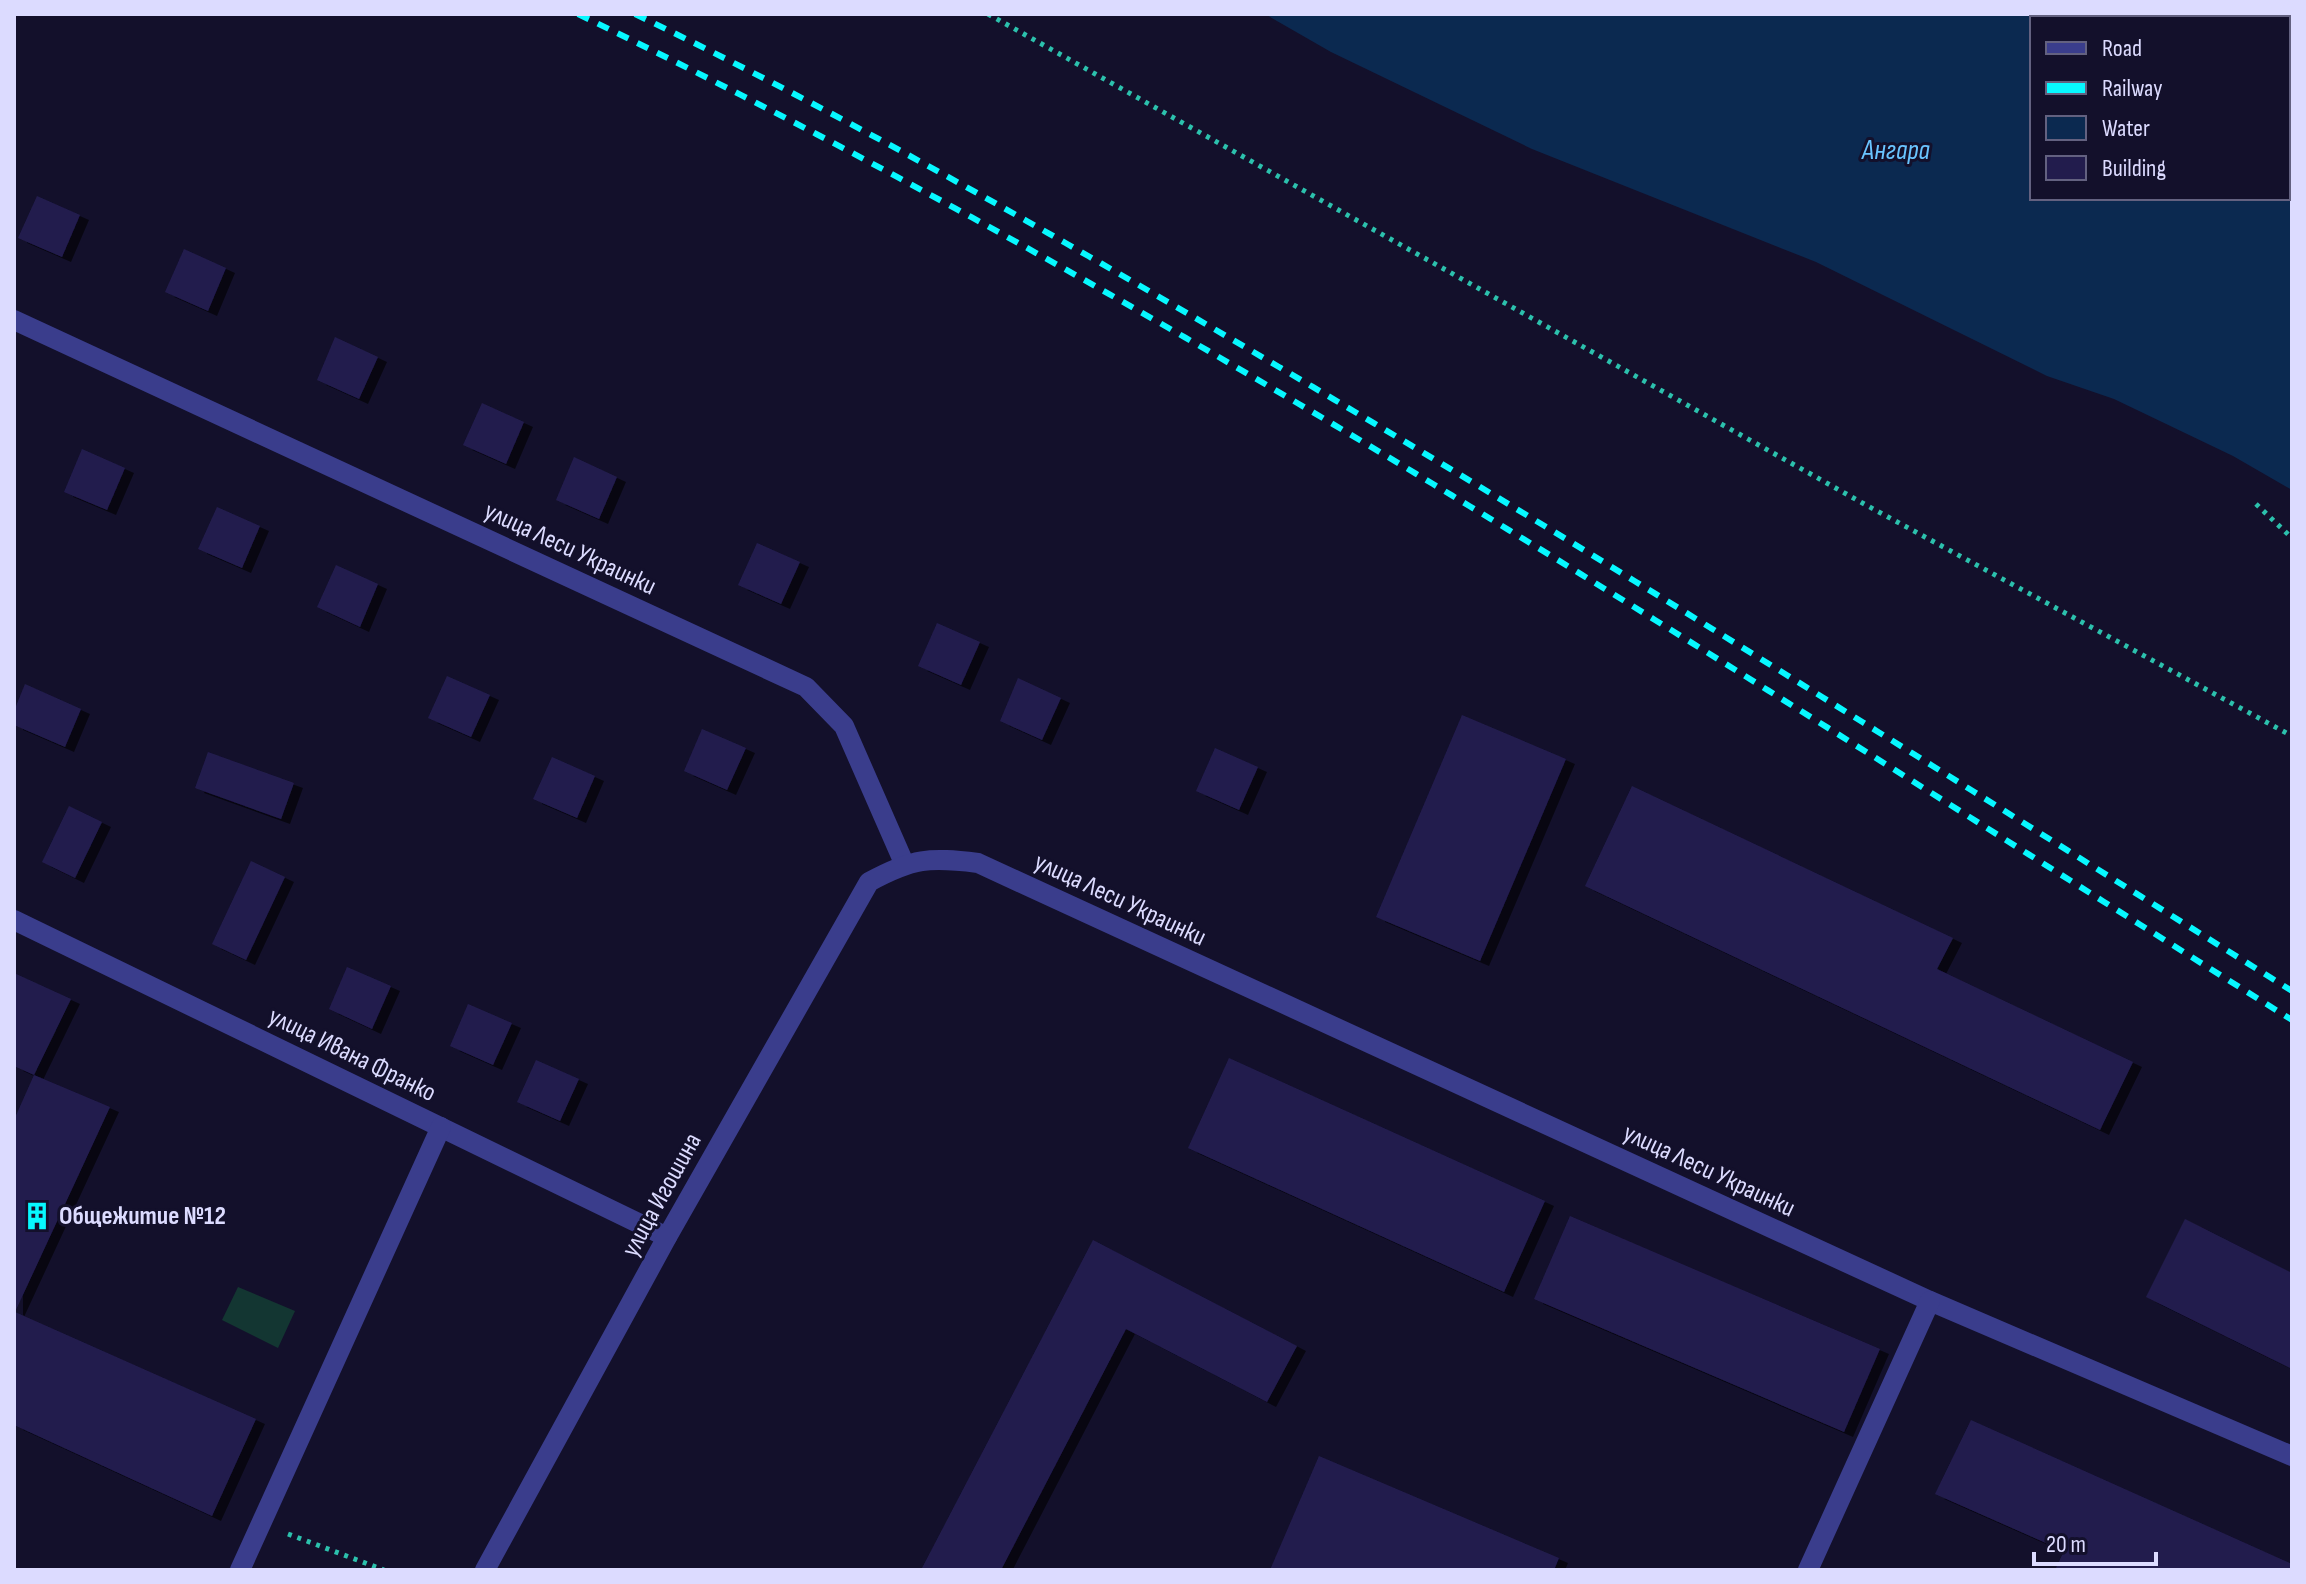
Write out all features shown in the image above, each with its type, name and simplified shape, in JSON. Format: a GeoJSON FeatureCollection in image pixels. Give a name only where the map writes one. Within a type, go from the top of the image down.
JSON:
{"type":"FeatureCollection","features":[{"type":"Feature","properties":{"kind":"street","name":"улица Леси Украинки"},"geometry":{"type":"LineString","coordinates":[[14,320],[806,687],[844,726],[904,863],[939,858],[978,863],[1930,1301],[2292,1456]]}},
{"type":"Feature","properties":{"kind":"street","name":"улица Игошина"},"geometry":{"type":"LineString","coordinates":[[485,1570],[667,1237],[869,882],[904,863]]}},
{"type":"Feature","properties":{"kind":"street","name":"улица Ивана Франко"},"geometry":{"type":"LineString","coordinates":[[14,920],[667,1237]]}},
{"type":"Feature","properties":{"kind":"street"},"geometry":{"type":"LineString","coordinates":[[240,1570],[441,1127]]}},
{"type":"Feature","properties":{"kind":"street"},"geometry":{"type":"LineString","coordinates":[[1808,1570],[1930,1301]]}},
{"type":"Feature","properties":{"kind":"path"},"geometry":{"type":"LineString","coordinates":[[988,14],[1866,505],[2292,736]]}},
{"type":"Feature","properties":{"kind":"path"},"geometry":{"type":"LineString","coordinates":[[2256,504],[2292,538]]}},
{"type":"Feature","properties":{"kind":"path"},"geometry":{"type":"LineString","coordinates":[[261,1524],[384,1570]]}},
{"type":"Feature","properties":{"kind":"green space"},"geometry":{"type":"Polygon","coordinates":[[[238,1287],[295,1311],[278,1348],[222,1320],[238,1287]]]}},
{"type":"Feature","properties":{"kind":"water","name":"Ангара"},"geometry":{"type":"Polygon","coordinates":[[[1265,14],[2292,14],[2292,490],[2233,456],[2114,399],[2047,376],[1816,262],[1532,149],[1331,52],[1265,14]]]}},
{"type":"Feature","properties":{"kind":"building"},"geometry":{"type":"Polygon","coordinates":[[[37,196],[80,215],[62,257],[18,238],[37,196]]]}},
{"type":"Feature","properties":{"kind":"building"},"geometry":{"type":"Polygon","coordinates":[[[184,249],[226,268],[208,311],[165,292],[184,249]]]}},
{"type":"Feature","properties":{"kind":"building"},"geometry":{"type":"Polygon","coordinates":[[[335,337],[378,357],[359,399],[317,380],[335,337]]]}},
{"type":"Feature","properties":{"kind":"building"},"geometry":{"type":"Polygon","coordinates":[[[482,403],[524,422],[506,464],[463,445],[482,403]]]}},
{"type":"Feature","properties":{"kind":"building"},"geometry":{"type":"Polygon","coordinates":[[[82,449],[125,468],[107,510],[64,492],[82,449]]]}},
{"type":"Feature","properties":{"kind":"building"},"geometry":{"type":"Polygon","coordinates":[[[574,457],[617,477],[599,519],[556,500],[574,457]]]}},
{"type":"Feature","properties":{"kind":"building"},"geometry":{"type":"Polygon","coordinates":[[[217,507],[260,526],[242,568],[198,549],[217,507]]]}},
{"type":"Feature","properties":{"kind":"building"},"geometry":{"type":"Polygon","coordinates":[[[757,543],[800,562],[781,604],[738,585],[757,543]]]}},
{"type":"Feature","properties":{"kind":"building"},"geometry":{"type":"Polygon","coordinates":[[[336,565],[378,584],[360,627],[317,607],[336,565]]]}},
{"type":"Feature","properties":{"kind":"building"},"geometry":{"type":"Polygon","coordinates":[[[937,623],[980,642],[961,685],[918,666],[937,623]]]}},
{"type":"Feature","properties":{"kind":"building"},"geometry":{"type":"Polygon","coordinates":[[[447,676],[490,695],[471,737],[428,718],[447,676]]]}},
{"type":"Feature","properties":{"kind":"building"},"geometry":{"type":"Polygon","coordinates":[[[1018,678],[1061,698],[1042,740],[1000,721],[1018,678]]]}},
{"type":"Feature","properties":{"kind":"building"},"geometry":{"type":"Polygon","coordinates":[[[25,684],[81,709],[65,747],[14,725],[14,711],[25,684]]]}},
{"type":"Feature","properties":{"kind":"building"},"geometry":{"type":"Polygon","coordinates":[[[1462,715],[1566,759],[1480,961],[1376,917],[1462,715]]]}},
{"type":"Feature","properties":{"kind":"building"},"geometry":{"type":"Polygon","coordinates":[[[702,729],[746,748],[727,790],[684,771],[702,729]]]}},
{"type":"Feature","properties":{"kind":"building"},"geometry":{"type":"Polygon","coordinates":[[[1215,748],[1258,767],[1239,810],[1196,791],[1215,748]]]}},
{"type":"Feature","properties":{"kind":"building"},"geometry":{"type":"Polygon","coordinates":[[[208,752],[294,783],[281,819],[195,788],[208,752]]]}},
{"type":"Feature","properties":{"kind":"building"},"geometry":{"type":"Polygon","coordinates":[[[552,757],[595,776],[577,818],[533,799],[552,757]]]}},
{"type":"Feature","properties":{"kind":"building"},"geometry":{"type":"Polygon","coordinates":[[[1632,786],[1953,938],[1937,969],[2133,1062],[2100,1130],[1585,886],[1632,786]]]}},
{"type":"Feature","properties":{"kind":"building"},"geometry":{"type":"Polygon","coordinates":[[[69,806],[102,822],[75,878],[42,862],[69,806]]]}},
{"type":"Feature","properties":{"kind":"building"},"geometry":{"type":"Polygon","coordinates":[[[251,861],[285,877],[246,960],[212,944],[251,861]]]}},
{"type":"Feature","properties":{"kind":"building"},"geometry":{"type":"Polygon","coordinates":[[[347,967],[391,986],[372,1029],[329,1009],[347,967]]]}},
{"type":"Feature","properties":{"kind":"building"},"geometry":{"type":"Polygon","coordinates":[[[14,973],[71,999],[34,1075],[14,1066],[14,973]]]}},
{"type":"Feature","properties":{"kind":"building"},"geometry":{"type":"Polygon","coordinates":[[[468,1004],[512,1023],[493,1065],[450,1046],[468,1004]]]}},
{"type":"Feature","properties":{"kind":"building"},"geometry":{"type":"Polygon","coordinates":[[[1229,1058],[1545,1201],[1504,1292],[1188,1148],[1229,1058]]]}},
{"type":"Feature","properties":{"kind":"building"},"geometry":{"type":"Polygon","coordinates":[[[536,1060],[579,1079],[560,1121],[517,1102],[536,1060]]]}},
{"type":"Feature","properties":{"kind":"building"},"geometry":{"type":"Polygon","coordinates":[[[34,1075],[110,1107],[15,1312],[256,1419],[212,1516],[14,1425],[14,1120],[34,1075]]]}},
{"type":"Feature","properties":{"kind":"building"},"geometry":{"type":"Polygon","coordinates":[[[1570,1216],[1880,1349],[1844,1432],[1534,1299],[1570,1216]]]}},
{"type":"Feature","properties":{"kind":"building"},"geometry":{"type":"Polygon","coordinates":[[[2185,1219],[2292,1273],[2292,1369],[2146,1297],[2185,1219]]]}},
{"type":"Feature","properties":{"kind":"building"},"geometry":{"type":"Polygon","coordinates":[[[1093,1240],[1297,1346],[1267,1402],[1126,1329],[1001,1570],[921,1570],[1093,1240]]]}},
{"type":"Feature","properties":{"kind":"building"},"geometry":{"type":"Polygon","coordinates":[[[1971,1420],[2292,1564],[2292,1570],[2055,1570],[2064,1551],[1935,1494],[1971,1420]]]}},
{"type":"Feature","properties":{"kind":"building"},"geometry":{"type":"Polygon","coordinates":[[[1319,1456],[1559,1558],[1554,1570],[1270,1570],[1319,1456]]]}},
{"type":"Feature","properties":{"kind":"railway"},"geometry":{"type":"LineString","coordinates":[[578,14],[800,126],[1019,243],[1235,366],[1661,623],[2292,1020]]}},
{"type":"Feature","properties":{"kind":"railway"},"geometry":{"type":"LineString","coordinates":[[635,14],[880,140],[1279,367],[1661,597],[2292,991]]}},
{"type":"Feature","properties":{"kind":"place","name":"Общежитие №12"},"geometry":{"type":"Point","coordinates":[37,1216]}}]}
